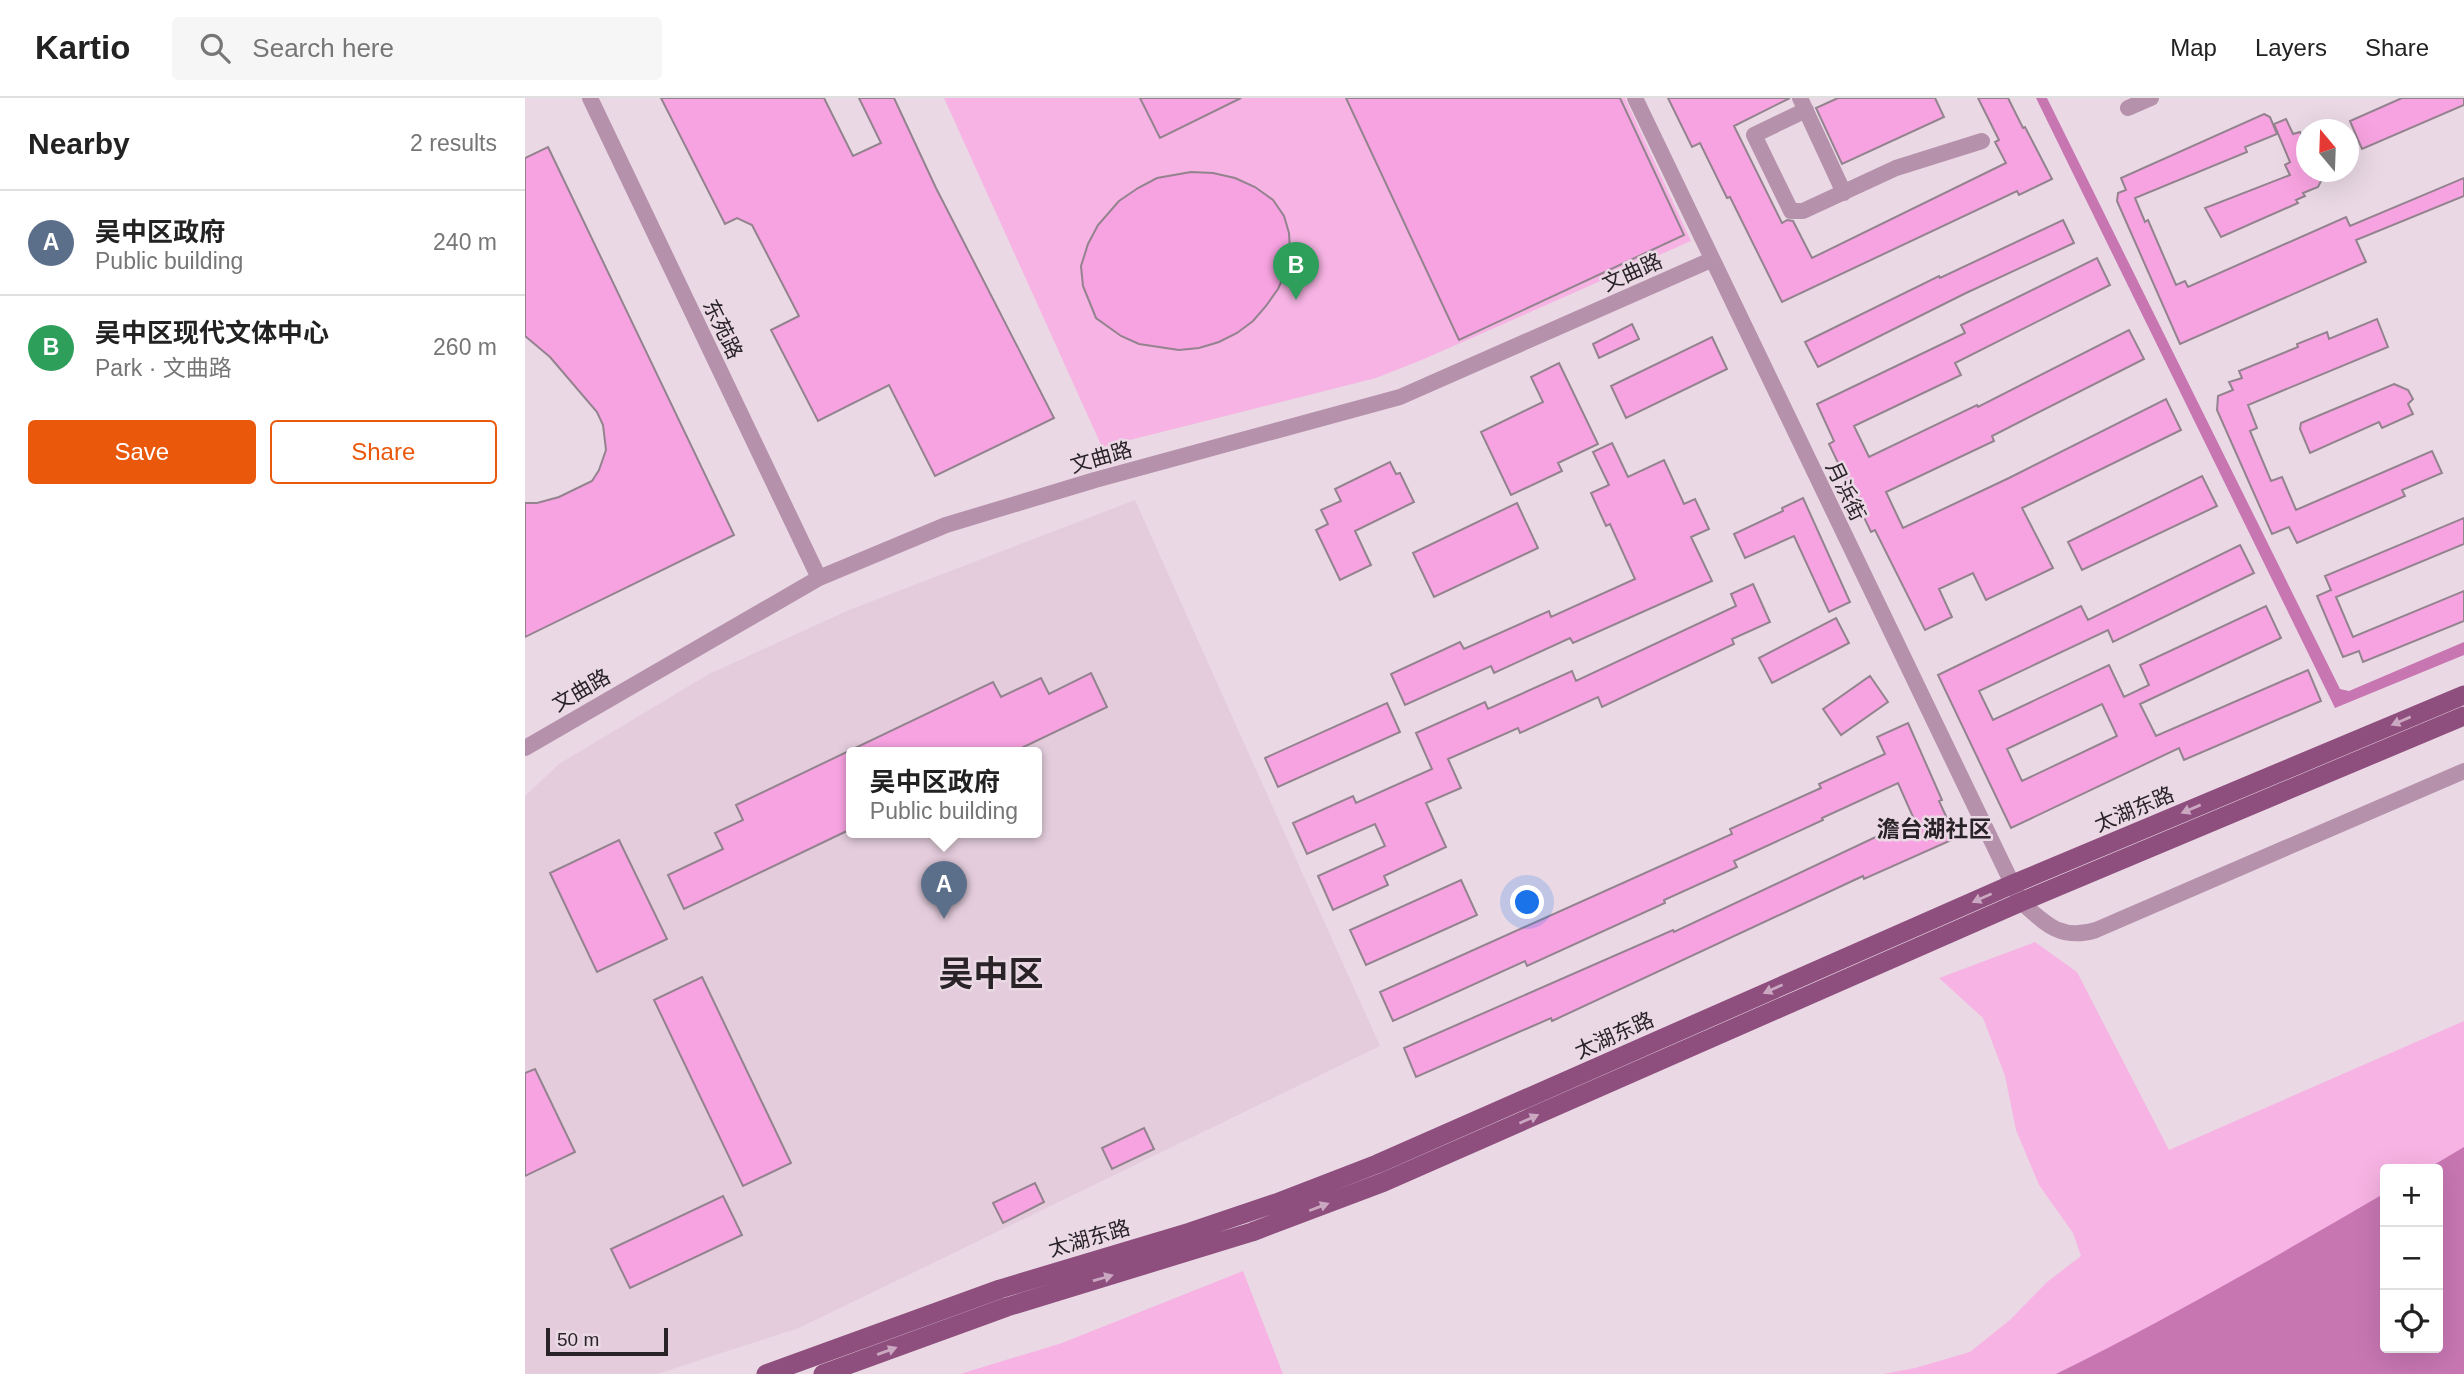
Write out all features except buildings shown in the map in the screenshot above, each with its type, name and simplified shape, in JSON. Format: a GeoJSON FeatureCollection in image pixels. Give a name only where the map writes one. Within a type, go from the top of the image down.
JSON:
{"type":"FeatureCollection","features":[{"type":"Feature","properties":{"kind":"main road","name":"太湖东路"},"geometry":{"type":"LineString","coordinates":[[823,1374],[1025,1301],[1252,1232],[1371,1187],[2017,893],[2464,695]]}},
{"type":"Feature","properties":{"kind":"main road","name":"太湖东路"},"geometry":{"type":"LineString","coordinates":[[766,1374],[1010,1285],[1190,1232],[1276,1203],[1377,1164],[2017,893],[2464,716]]}},
{"type":"Feature","properties":{"kind":"street","name":"东苑路"},"geometry":{"type":"LineString","coordinates":[[590,98],[819,578]]}},
{"type":"Feature","properties":{"kind":"street","name":"月浜街"},"geometry":{"type":"LineString","coordinates":[[1635,98],[2017,893]]}},
{"type":"Feature","properties":{"kind":"street"},"geometry":{"type":"LineString","coordinates":[[2128,108],[2151,98]]}},
{"type":"Feature","properties":{"kind":"street"},"geometry":{"type":"LineString","coordinates":[[1844,193],[1803,104],[1754,135],[1791,211],[1803,211],[1844,193],[1896,168],[1982,141]]}},
{"type":"Feature","properties":{"kind":"street","name":"文曲路"},"geometry":{"type":"LineString","coordinates":[[525,748],[819,578],[946,525],[1095,480],[1401,397],[1711,260]]}},
{"type":"Feature","properties":{"kind":"street"},"geometry":{"type":"LineString","coordinates":[[2017,893],[2056,930],[2066,933],[2089,932],[2464,771]]}},
{"type":"Feature","properties":{"kind":"shaded area"},"geometry":{"type":"Polygon","coordinates":[[[944,98],[1625,98],[1691,241],[1376,378],[1102,447],[944,98]]]}},
{"type":"Feature","properties":{"kind":"shaded area"},"geometry":{"type":"Polygon","coordinates":[[[2036,98],[2047,98],[2340,689],[2349,691],[2464,642],[2464,655],[2335,708],[2036,98]]]}},
{"type":"Feature","properties":{"kind":"shaded area"},"geometry":{"type":"Polygon","coordinates":[[[1135,500],[1380,1046],[799,1328],[657,1374],[525,1374],[525,796],[559,764],[709,674],[849,610],[1135,500]]]}},
{"type":"Feature","properties":{"kind":"shaded area"},"geometry":{"type":"Polygon","coordinates":[[[2035,942],[2077,972],[2169,1150],[2464,1021],[2464,1214],[2443,1178],[2443,1164],[2380,1164],[2380,1255],[2141,1374],[1883,1374],[1970,1352],[2011,1319],[2047,1282],[2081,1256],[2073,1233],[2039,1185],[2016,1130],[2005,1076],[1983,1018],[1939,978],[2035,942]]]}},
{"type":"Feature","properties":{"kind":"shaded area"},"geometry":{"type":"Polygon","coordinates":[[[2464,1147],[2464,1374],[2056,1374],[2181,1309],[2380,1196],[2380,1353],[2443,1353],[2443,1164],[2435,1164],[2464,1147]]]}},
{"type":"Feature","properties":{"kind":"shaded area"},"geometry":{"type":"Polygon","coordinates":[[[1243,1271],[1283,1374],[960,1374],[1062,1343],[1243,1271]]]}},
{"type":"Feature","properties":{"kind":"place","name":"吴中区现代文体中心"},"geometry":{"type":"Point","coordinates":[1296,300]}},
{"type":"Feature","properties":{"kind":"place","name":"吴中区政府"},"geometry":{"type":"Point","coordinates":[944,919]}},
{"type":"Feature","properties":{"kind":"district","name":"澹台湖社区"},"geometry":{"type":"Point","coordinates":[1934,829]}},
{"type":"Feature","properties":{"kind":"district","name":"吴中区"},"geometry":{"type":"Point","coordinates":[991,973]}}]}
